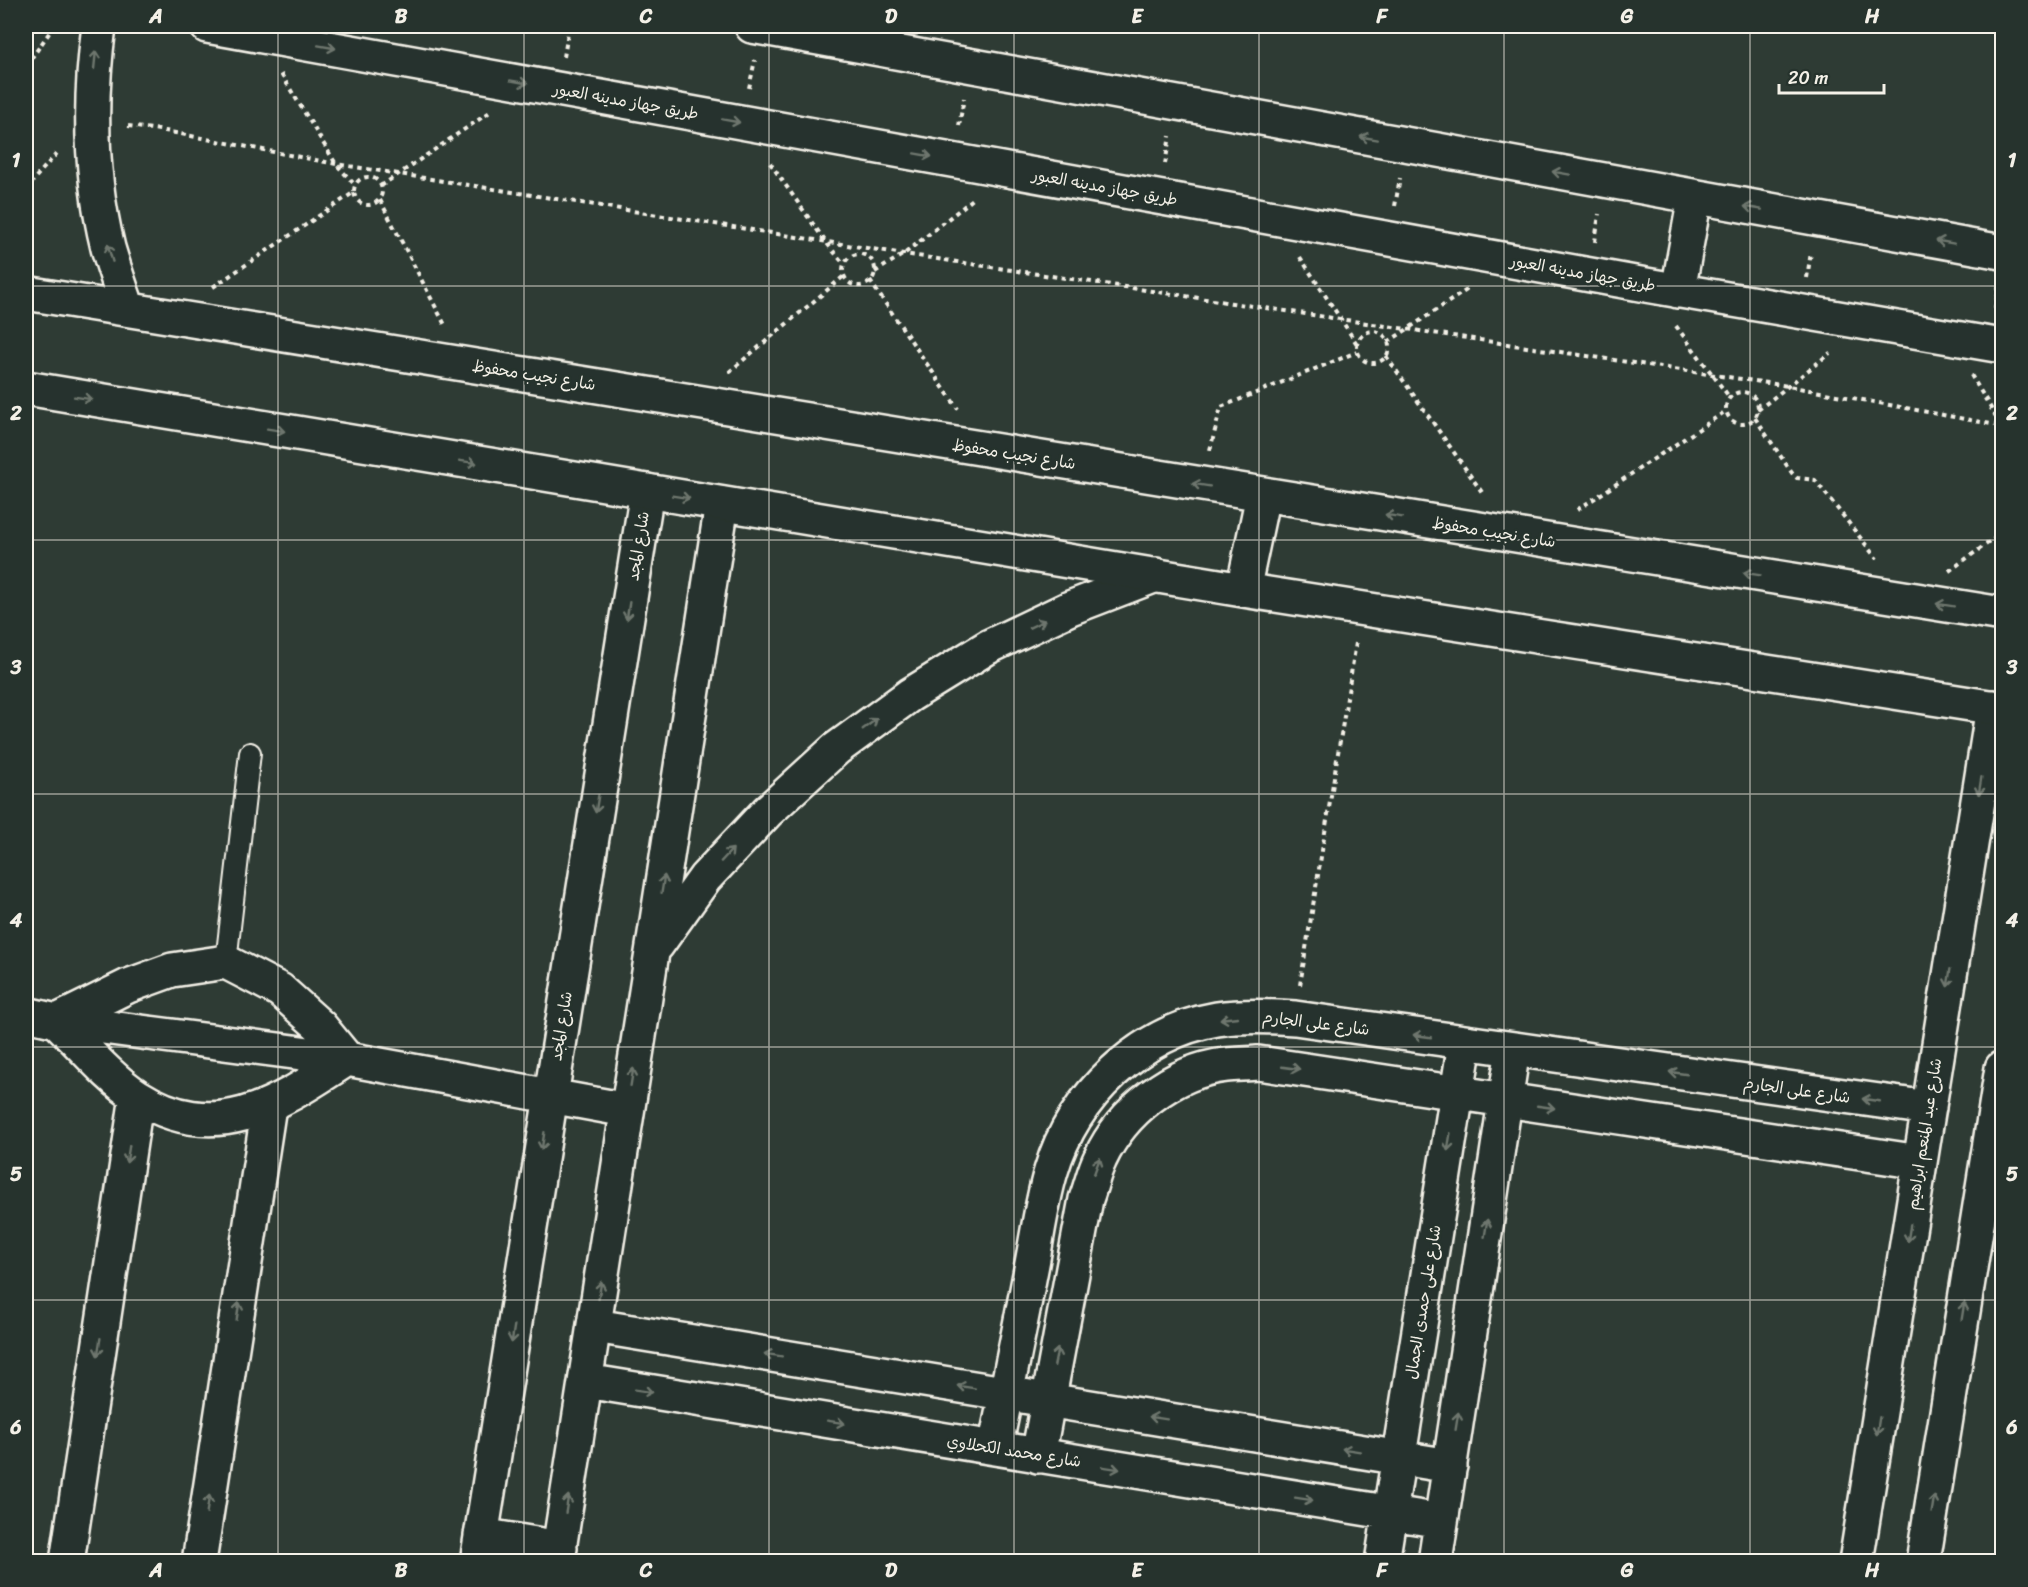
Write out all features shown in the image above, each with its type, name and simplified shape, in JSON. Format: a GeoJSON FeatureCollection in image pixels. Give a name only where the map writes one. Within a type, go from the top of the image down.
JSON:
{"type":"FeatureCollection","features":[{"type":"Feature","properties":{"kind":"street"},"geometry":{"type":"LineString","coordinates":[[99,26],[94,64],[92,122],[96,186],[108,248],[128,309]]}},
{"type":"Feature","properties":{"kind":"street","name":"طريق جهاز مدينه العبور"},"geometry":{"type":"LineString","coordinates":[[207,26],[1678,291],[1996,345]]}},
{"type":"Feature","properties":{"kind":"street"},"geometry":{"type":"LineString","coordinates":[[757,26],[1817,219],[2002,264]]}},
{"type":"Feature","properties":{"kind":"street"},"geometry":{"type":"LineString","coordinates":[[1678,291],[1695,197]]}},
{"type":"Feature","properties":{"kind":"street","name":"شارع نجيب محفوظ"},"geometry":{"type":"LineString","coordinates":[[26,293],[2002,614]]}},
{"type":"Feature","properties":{"kind":"street"},"geometry":{"type":"LineString","coordinates":[[26,388],[1243,590],[1998,708]]}},
{"type":"Feature","properties":{"kind":"street","name":"شارع المجد"},"geometry":{"type":"LineString","coordinates":[[479,1548],[647,491]]}},
{"type":"Feature","properties":{"kind":"street"},"geometry":{"type":"LineString","coordinates":[[1243,590],[1263,495]]}},
{"type":"Feature","properties":{"kind":"street"},"geometry":{"type":"LineString","coordinates":[[479,1548],[558,1555],[723,504]]}},
{"type":"Feature","properties":{"kind":"street"},"geometry":{"type":"LineString","coordinates":[[653,951],[705,878],[768,811],[836,749],[910,695],[988,647],[1071,608],[1156,575]]}},
{"type":"Feature","properties":{"kind":"street","name":"شارع عبد المنعم ابراهيم"},"geometry":{"type":"LineString","coordinates":[[1856,1562],[1920,1162],[1998,708]]}},
{"type":"Feature","properties":{"kind":"street"},"geometry":{"type":"LineString","coordinates":[[57,1021],[128,986],[172,970],[226,962],[280,990],[320,1026],[347,1059]]}},
{"type":"Feature","properties":{"kind":"street"},"geometry":{"type":"LineString","coordinates":[[26,1014],[57,1021],[347,1059],[627,1110]]}},
{"type":"Feature","properties":{"kind":"street","name":"شارع على الجارم"},"geometry":{"type":"LineString","coordinates":[[995,1448],[1051,1170],[1070,1125],[1098,1085],[1135,1053],[1178,1030],[1216,1019],[1255,1015],[1294,1018],[1929,1108]]}},
{"type":"Feature","properties":{"kind":"street"},"geometry":{"type":"LineString","coordinates":[[57,1021],[103,1067],[137,1096],[179,1116],[225,1119],[269,1106],[303,1088],[347,1059]]}},
{"type":"Feature","properties":{"kind":"street"},"geometry":{"type":"LineString","coordinates":[[1178,1030],[1191,1074]]}},
{"type":"Feature","properties":{"kind":"street","name":"شارع على حمدى الجمال"},"geometry":{"type":"LineString","coordinates":[[1382,1562],[1465,1042]]}},
{"type":"Feature","properties":{"kind":"street"},"geometry":{"type":"LineString","coordinates":[[1435,1562],[1513,1049]]}},
{"type":"Feature","properties":{"kind":"street"},"geometry":{"type":"LineString","coordinates":[[1038,1455],[1086,1199],[1100,1159],[1123,1123],[1154,1094],[1191,1074],[1224,1065],[1258,1063],[1920,1162]]}},
{"type":"Feature","properties":{"kind":"street"},"geometry":{"type":"LineString","coordinates":[[1923,1562],[1994,1177],[2002,1068]]}},
{"type":"Feature","properties":{"kind":"street"},"geometry":{"type":"LineString","coordinates":[[67,1562],[137,1096]]}},
{"type":"Feature","properties":{"kind":"street"},"geometry":{"type":"LineString","coordinates":[[200,1562],[269,1106]]}},
{"type":"Feature","properties":{"kind":"street"},"geometry":{"type":"LineString","coordinates":[[595,1326],[1450,1466]]}},
{"type":"Feature","properties":{"kind":"street","name":"شارع محمد الكحلاوي"},"geometry":{"type":"LineString","coordinates":[[586,1381],[1441,1521]]}},
{"type":"Feature","properties":{"kind":"lane"},"geometry":{"type":"LineString","coordinates":[[226,962],[250,753]]}},
{"type":"Feature","properties":{"kind":"path"},"geometry":{"type":"LineString","coordinates":[[26,66],[54,26]]}},
{"type":"Feature","properties":{"kind":"path"},"geometry":{"type":"LineString","coordinates":[[757,26],[741,123],[844,264]]}},
{"type":"Feature","properties":{"kind":"path"},"geometry":{"type":"LineString","coordinates":[[257,34],[336,164],[355,185]]}},
{"type":"Feature","properties":{"kind":"path"},"geometry":{"type":"LineString","coordinates":[[953,160],[970,65]]}},
{"type":"Feature","properties":{"kind":"path"},"geometry":{"type":"LineString","coordinates":[[381,186],[401,175],[531,84]]}},
{"type":"Feature","properties":{"kind":"path"},"geometry":{"type":"LineString","coordinates":[[1160,197],[1176,103]]}},
{"type":"Feature","properties":{"kind":"path"},"geometry":{"type":"LineString","coordinates":[[92,122],[160,130],[401,175],[904,254],[1788,386],[2002,426]]}},
{"type":"Feature","properties":{"kind":"path"},"geometry":{"type":"LineString","coordinates":[[1389,238],[1406,145]]}},
{"type":"Feature","properties":{"kind":"path"},"geometry":{"type":"LineString","coordinates":[[875,272],[874,264],[869,257],[861,254],[853,255],[843,268],[844,276],[849,283],[856,286],[864,285],[870,281],[875,272],[904,254],[1010,170]]}},
{"type":"Feature","properties":{"kind":"path"},"geometry":{"type":"LineString","coordinates":[[170,316],[353,193],[355,185],[365,177],[371,177],[381,186],[380,200],[466,364]]}},
{"type":"Feature","properties":{"kind":"path"},"geometry":{"type":"LineString","coordinates":[[1589,274],[1605,181]]}},
{"type":"Feature","properties":{"kind":"path"},"geometry":{"type":"LineString","coordinates":[[353,193],[361,204],[368,206],[375,205],[380,200]]}},
{"type":"Feature","properties":{"kind":"path"},"geometry":{"type":"LineString","coordinates":[[1274,218],[1357,344]]}},
{"type":"Feature","properties":{"kind":"path"},"geometry":{"type":"LineString","coordinates":[[1801,311],[1817,219]]}},
{"type":"Feature","properties":{"kind":"path"},"geometry":{"type":"LineString","coordinates":[[1388,342],[1512,261]]}},
{"type":"Feature","properties":{"kind":"path"},"geometry":{"type":"LineString","coordinates":[[1996,345],[2002,264]]}},
{"type":"Feature","properties":{"kind":"path"},"geometry":{"type":"LineString","coordinates":[[693,401],[844,276]]}},
{"type":"Feature","properties":{"kind":"path"},"geometry":{"type":"LineString","coordinates":[[870,281],[985,450]]}},
{"type":"Feature","properties":{"kind":"path"},"geometry":{"type":"LineString","coordinates":[[1646,285],[1730,398]]}},
{"type":"Feature","properties":{"kind":"path"},"geometry":{"type":"LineString","coordinates":[[1758,410],[1868,323]]}},
{"type":"Feature","properties":{"kind":"path"},"geometry":{"type":"LineString","coordinates":[[1375,330],[1383,334],[1388,342],[1389,349],[1386,356],[1379,361],[1370,362],[1362,359],[1357,352],[1360,336],[1367,332],[1375,330]]}},
{"type":"Feature","properties":{"kind":"path"},"geometry":{"type":"LineString","coordinates":[[1947,336],[2002,426]]}},
{"type":"Feature","properties":{"kind":"path"},"geometry":{"type":"LineString","coordinates":[[1201,485],[1221,407],[1357,352]]}},
{"type":"Feature","properties":{"kind":"path"},"geometry":{"type":"LineString","coordinates":[[1386,356],[1523,537],[1726,411]]}},
{"type":"Feature","properties":{"kind":"path"},"geometry":{"type":"LineString","coordinates":[[1744,392],[1752,395],[1757,402],[1758,410],[1755,418],[1742,424],[1735,422],[1726,411],[1726,404],[1736,393],[1744,392]]}},
{"type":"Feature","properties":{"kind":"path"},"geometry":{"type":"LineString","coordinates":[[1755,418],[1792,473],[1797,478],[1815,480],[1910,599],[2002,533]]}},
{"type":"Feature","properties":{"kind":"path"},"geometry":{"type":"LineString","coordinates":[[1294,1018],[1361,609]]}}]}
